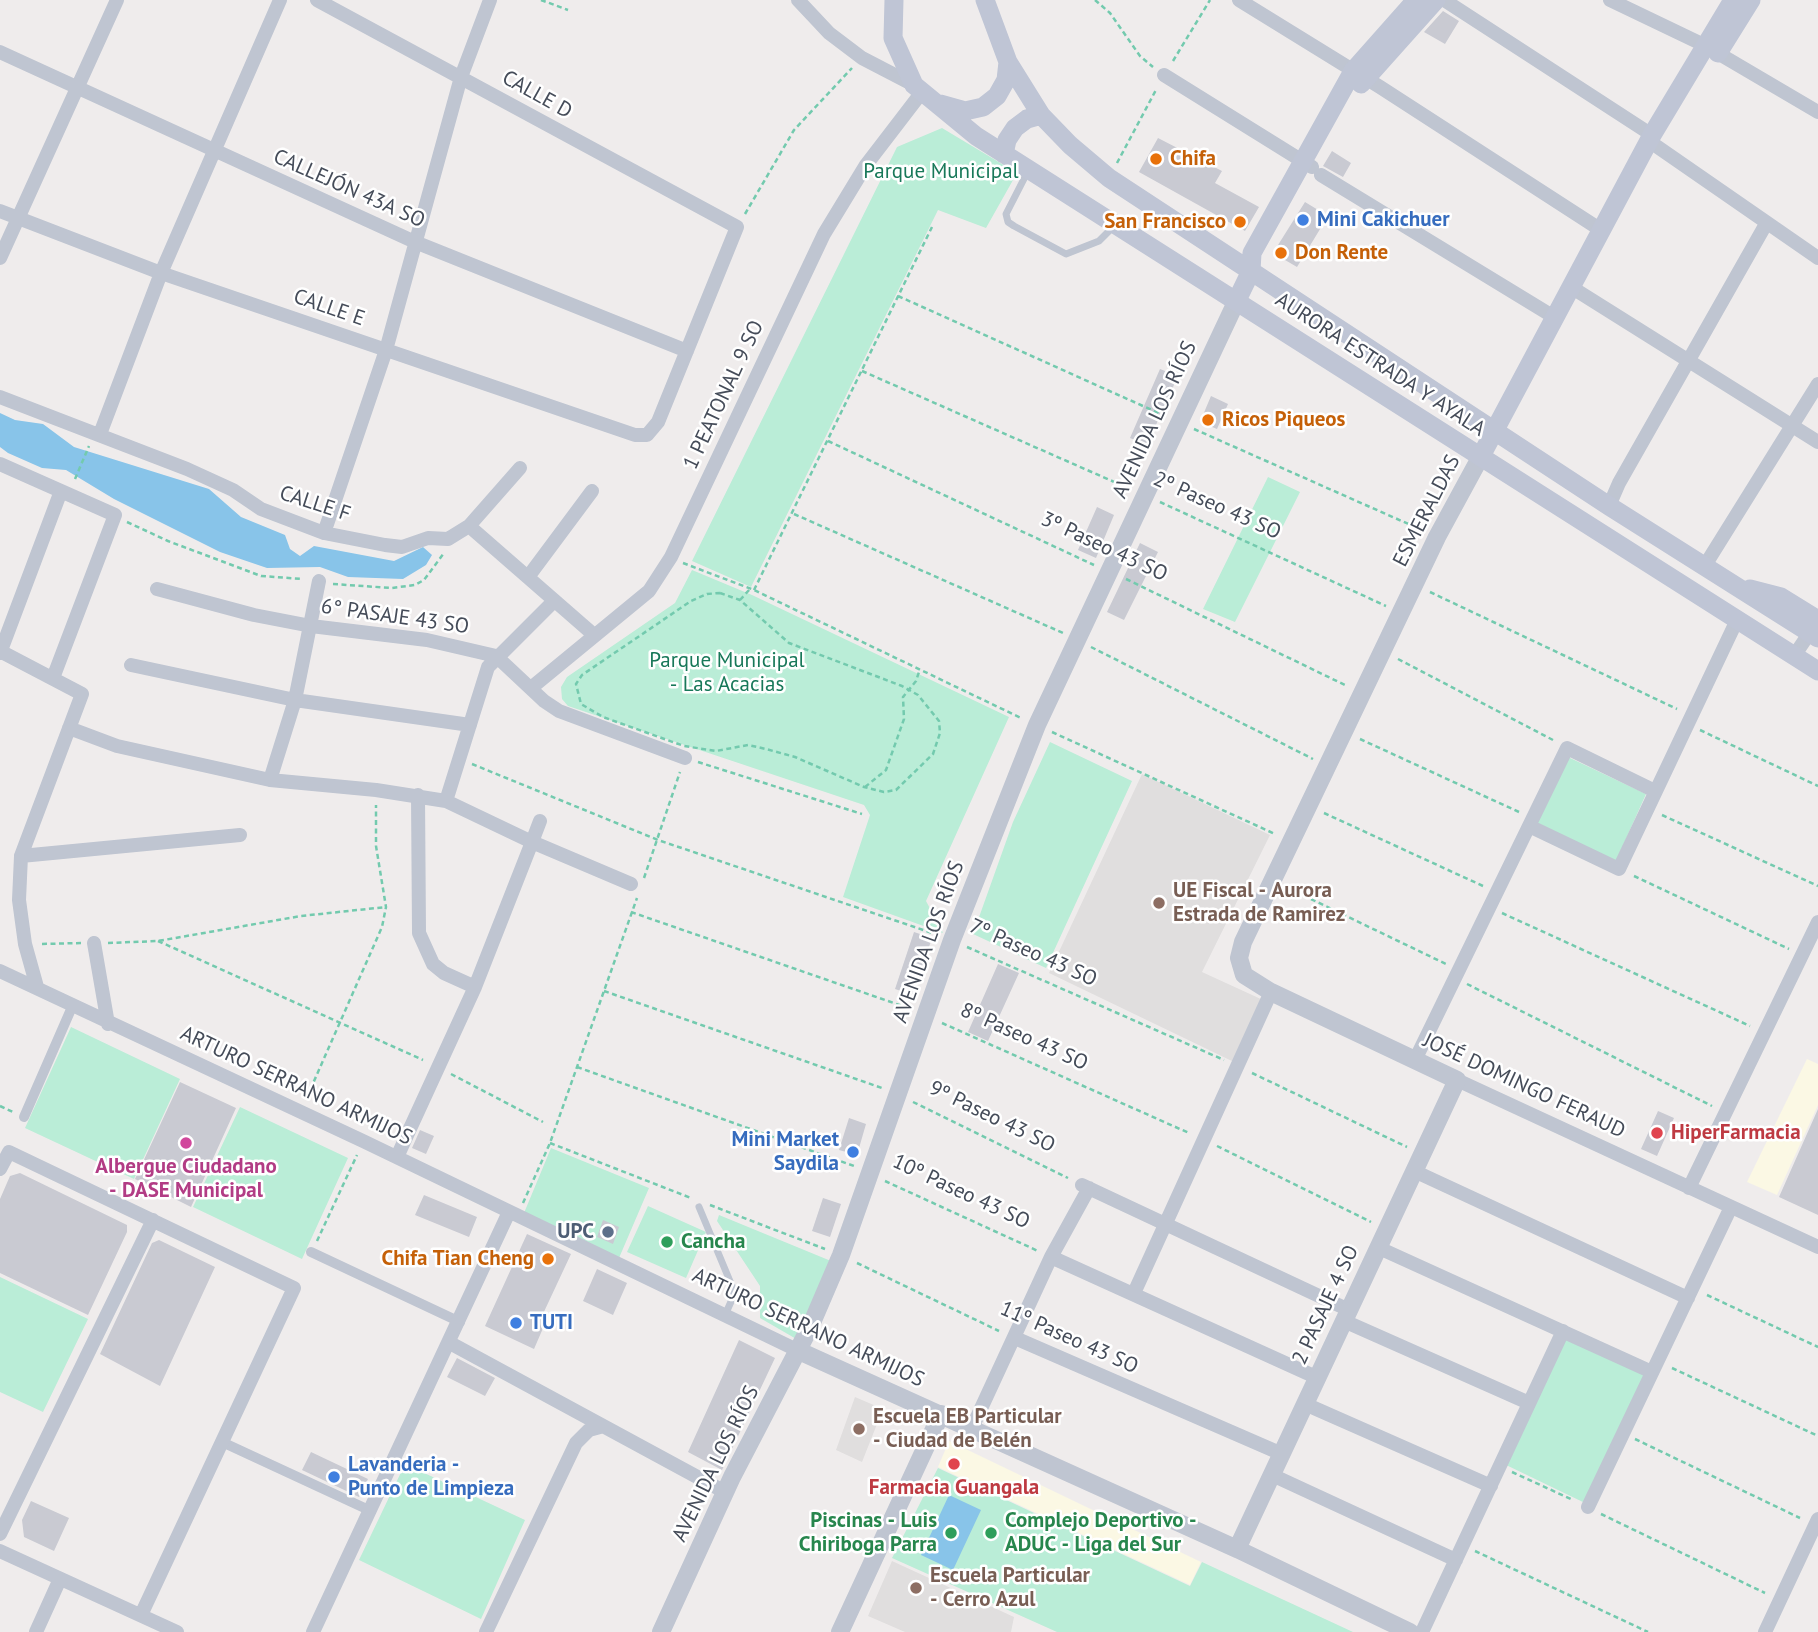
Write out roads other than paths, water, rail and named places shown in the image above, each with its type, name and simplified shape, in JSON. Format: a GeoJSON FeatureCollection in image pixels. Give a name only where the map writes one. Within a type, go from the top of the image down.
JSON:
{"type":"FeatureCollection","features":[{"type":"Feature","properties":{"kind":"main road"},"geometry":{"type":"LineString","coordinates":[[894,0],[893,38],[922,92],[965,110],[982,107],[997,96],[1006,80],[1008,62]]}},
{"type":"Feature","properties":{"kind":"main road","name":"AURORA ESTRADA Y AYALA"},"geometry":{"type":"LineString","coordinates":[[985,0],[1008,62],[1041,115],[1070,145],[1109,178],[1609,506],[1818,638]]}},
{"type":"Feature","properties":{"kind":"main road","name":"AVENIDA LOS RÍOS"},"geometry":{"type":"LineString","coordinates":[[1237,300],[1251,271],[1263,260],[1358,75],[1416,0]]}},
{"type":"Feature","properties":{"kind":"main road","name":"AVENIDA LOS RÍOS"},"geometry":{"type":"LineString","coordinates":[[1358,75],[1436,0]]}},
{"type":"Feature","properties":{"kind":"main road","name":"ESMERALDAS"},"geometry":{"type":"LineString","coordinates":[[1711,49],[1732,0]]}},
{"type":"Feature","properties":{"kind":"main road","name":"ESMERALDAS"},"geometry":{"type":"LineString","coordinates":[[1481,456],[1650,138],[1711,49],[1751,0]]}},
{"type":"Feature","properties":{"kind":"main road","name":"AURORA ESTRADA Y AYALA"},"geometry":{"type":"LineString","coordinates":[[922,92],[1004,154],[1818,671]]}},
{"type":"Feature","properties":{"kind":"main road"},"geometry":{"type":"LineString","coordinates":[[1004,154],[1007,140],[1015,128],[1041,115]]}},
{"type":"Feature","properties":{"kind":"main road"},"geometry":{"type":"LineString","coordinates":[[1732,584],[1782,597],[1818,620]]}},
{"type":"Feature","properties":{"kind":"street"},"geometry":{"type":"LineString","coordinates":[[0,258],[117,0]]}},
{"type":"Feature","properties":{"kind":"street"},"geometry":{"type":"LineString","coordinates":[[95,438],[161,273],[280,0]]}},
{"type":"Feature","properties":{"kind":"street","name":"CALLE D"},"geometry":{"type":"LineString","coordinates":[[317,0],[737,227],[687,351]]}},
{"type":"Feature","properties":{"kind":"street"},"geometry":{"type":"LineString","coordinates":[[324,533],[386,350],[461,77],[490,0]]}},
{"type":"Feature","properties":{"kind":"street"},"geometry":{"type":"LineString","coordinates":[[798,0],[829,33],[862,58],[922,92]]}},
{"type":"Feature","properties":{"kind":"street"},"geometry":{"type":"LineString","coordinates":[[1239,0],[1601,230]]}},
{"type":"Feature","properties":{"kind":"street"},"geometry":{"type":"LineString","coordinates":[[1444,0],[1650,138],[1766,224],[1818,258]]}},
{"type":"Feature","properties":{"kind":"street"},"geometry":{"type":"LineString","coordinates":[[1610,0],[1711,49],[1818,112]]}},
{"type":"Feature","properties":{"kind":"street","name":"CALLEJÓN 43A SO"},"geometry":{"type":"LineString","coordinates":[[0,52],[415,242],[687,351]]}},
{"type":"Feature","properties":{"kind":"street"},"geometry":{"type":"LineString","coordinates":[[1164,75],[1554,317]]}},
{"type":"Feature","properties":{"kind":"street","name":"1 PEATONAL 9 SO"},"geometry":{"type":"LineString","coordinates":[[531,688],[649,591],[671,557],[824,234],[866,165],[922,92]]}},
{"type":"Feature","properties":{"kind":"street","name":"CALLE E"},"geometry":{"type":"LineString","coordinates":[[0,211],[161,273],[635,435],[647,435],[658,422],[687,351]]}},
{"type":"Feature","properties":{"kind":"street"},"geometry":{"type":"LineString","coordinates":[[1609,506],[1619,482],[1766,224]]}},
{"type":"Feature","properties":{"kind":"street"},"geometry":{"type":"LineString","coordinates":[[1571,287],[1686,362],[1818,442]]}},
{"type":"Feature","properties":{"kind":"street","name":"AVENIDA LOS RÍOS"},"geometry":{"type":"LineString","coordinates":[[661,1632],[725,1492],[799,1351],[841,1255],[952,940],[1037,725],[1237,300]]}},
{"type":"Feature","properties":{"kind":"street"},"geometry":{"type":"LineString","coordinates":[[1704,567],[1818,384]]}},
{"type":"Feature","properties":{"kind":"street","name":"CALLE F"},"geometry":{"type":"LineString","coordinates":[[0,397],[95,438],[233,490],[261,509],[324,533],[402,547],[428,538],[448,538],[469,526],[520,468]]}},
{"type":"Feature","properties":{"kind":"street","name":"ESMERALDAS"},"geometry":{"type":"LineString","coordinates":[[1243,942],[1437,537],[1481,456]]}},
{"type":"Feature","properties":{"kind":"street"},"geometry":{"type":"LineString","coordinates":[[0,464],[67,489],[115,515],[53,678]]}},
{"type":"Feature","properties":{"kind":"street"},"geometry":{"type":"LineString","coordinates":[[37,988],[24,944],[19,900],[21,856],[82,694],[0,652],[67,489]]}},
{"type":"Feature","properties":{"kind":"street"},"geometry":{"type":"LineString","coordinates":[[528,577],[592,491]]}},
{"type":"Feature","properties":{"kind":"street"},"geometry":{"type":"LineString","coordinates":[[469,526],[594,635]]}},
{"type":"Feature","properties":{"kind":"street"},"geometry":{"type":"LineString","coordinates":[[270,780],[295,700],[319,581]]}},
{"type":"Feature","properties":{"kind":"street","name":"6° PASAJE 43 SO"},"geometry":{"type":"LineString","coordinates":[[158,589],[254,615],[311,626],[427,640],[496,656],[559,710],[684,758]]}},
{"type":"Feature","properties":{"kind":"street"},"geometry":{"type":"LineString","coordinates":[[446,801],[488,667],[496,656],[554,601]]}},
{"type":"Feature","properties":{"kind":"street"},"geometry":{"type":"LineString","coordinates":[[1531,822],[1619,869],[1737,620]]}},
{"type":"Feature","properties":{"kind":"street"},"geometry":{"type":"LineString","coordinates":[[1794,656],[1818,620]]}},
{"type":"Feature","properties":{"kind":"street"},"geometry":{"type":"LineString","coordinates":[[131,665],[295,700],[470,725]]}},
{"type":"Feature","properties":{"kind":"street"},"geometry":{"type":"LineString","coordinates":[[69,728],[117,746],[270,780],[418,795],[446,801],[532,842],[631,884]]}},
{"type":"Feature","properties":{"kind":"street"},"geometry":{"type":"LineString","coordinates":[[1415,1060],[1567,748],[1655,791]]}},
{"type":"Feature","properties":{"kind":"street"},"geometry":{"type":"LineString","coordinates":[[418,795],[419,933],[433,964],[444,973],[475,987]]}},
{"type":"Feature","properties":{"kind":"street"},"geometry":{"type":"LineString","coordinates":[[397,1157],[475,987],[540,821]]}},
{"type":"Feature","properties":{"kind":"street"},"geometry":{"type":"LineString","coordinates":[[21,856],[240,835]]}},
{"type":"Feature","properties":{"kind":"street"},"geometry":{"type":"LineString","coordinates":[[1689,1188],[1817,928]]}},
{"type":"Feature","properties":{"kind":"street","name":"JOSÉ DOMINGO FERAUD"},"geometry":{"type":"LineString","coordinates":[[1243,942],[1239,958],[1244,975],[1271,992],[1818,1247]]}},
{"type":"Feature","properties":{"kind":"street"},"geometry":{"type":"LineString","coordinates":[[94,943],[108,1024]]}},
{"type":"Feature","properties":{"kind":"street","name":"ARTURO SERRANO ARMIJOS"},"geometry":{"type":"LineString","coordinates":[[0,971],[108,1024],[397,1157],[799,1351],[1237,1549],[1410,1632]]}},
{"type":"Feature","properties":{"kind":"street"},"geometry":{"type":"LineString","coordinates":[[1134,1293],[1271,992]]}},
{"type":"Feature","properties":{"kind":"street"},"geometry":{"type":"LineString","coordinates":[[24,1117],[72,1007]]}},
{"type":"Feature","properties":{"kind":"street","name":"2 PASAJE 4 SO"},"geometry":{"type":"LineString","coordinates":[[1237,1549],[1457,1080]]}},
{"type":"Feature","properties":{"kind":"street"},"geometry":{"type":"LineString","coordinates":[[0,1170],[9,1152],[294,1288],[141,1615]]}},
{"type":"Feature","properties":{"kind":"street"},"geometry":{"type":"LineString","coordinates":[[1415,1171],[1690,1293]]}},
{"type":"Feature","properties":{"kind":"street"},"geometry":{"type":"LineString","coordinates":[[972,1428],[1086,1186],[1530,1403]]}},
{"type":"Feature","properties":{"kind":"street"},"geometry":{"type":"LineString","coordinates":[[1588,1507],[1731,1207]]}},
{"type":"Feature","properties":{"kind":"street"},"geometry":{"type":"LineString","coordinates":[[313,1632],[513,1213]]}},
{"type":"Feature","properties":{"kind":"street"},"geometry":{"type":"LineString","coordinates":[[0,1534],[153,1220]]}},
{"type":"Feature","properties":{"kind":"street"},"geometry":{"type":"LineString","coordinates":[[1378,1248],[1563,1331],[1655,1367]]}},
{"type":"Feature","properties":{"kind":"street"},"geometry":{"type":"LineString","coordinates":[[311,1252],[460,1322]]}},
{"type":"Feature","properties":{"kind":"street"},"geometry":{"type":"LineString","coordinates":[[1051,1257],[1318,1378]]}},
{"type":"Feature","properties":{"kind":"street"},"geometry":{"type":"LineString","coordinates":[[1422,1632],[1563,1331]]}},
{"type":"Feature","properties":{"kind":"street","name":"11º Paseo 43 SO"},"geometry":{"type":"LineString","coordinates":[[1015,1338],[1282,1454]]}},
{"type":"Feature","properties":{"kind":"street"},"geometry":{"type":"LineString","coordinates":[[450,1343],[600,1427],[725,1492]]}},
{"type":"Feature","properties":{"kind":"street"},"geometry":{"type":"LineString","coordinates":[[1305,1404],[1491,1486]]}},
{"type":"Feature","properties":{"kind":"street"},"geometry":{"type":"LineString","coordinates":[[840,1632],[941,1414]]}},
{"type":"Feature","properties":{"kind":"street"},"geometry":{"type":"LineString","coordinates":[[486,1632],[576,1443],[589,1430],[600,1427]]}},
{"type":"Feature","properties":{"kind":"street"},"geometry":{"type":"LineString","coordinates":[[222,1442],[371,1511]]}},
{"type":"Feature","properties":{"kind":"street"},"geometry":{"type":"LineString","coordinates":[[1272,1475],[1456,1560]]}},
{"type":"Feature","properties":{"kind":"street"},"geometry":{"type":"LineString","coordinates":[[1765,1632],[1817,1522]]}},
{"type":"Feature","properties":{"kind":"street"},"geometry":{"type":"LineString","coordinates":[[0,1551],[171,1631]]}},
{"type":"Feature","properties":{"kind":"street"},"geometry":{"type":"LineString","coordinates":[[36,1632],[60,1579]]}},
{"type":"Feature","properties":{"kind":"lane"},"geometry":{"type":"LineString","coordinates":[[1029,170],[1006,214],[1008,222],[1014,226],[1066,254],[1099,241],[1115,225]]}},
{"type":"Feature","properties":{"kind":"lane"},"geometry":{"type":"LineString","coordinates":[[699,1207],[732,1286],[734,1295],[725,1315]]}},
{"type":"Feature","properties":{"kind":"water"},"geometry":{"type":"Polygon","coordinates":[[[0,413],[15,420],[43,424],[74,447],[209,489],[241,517],[285,535],[290,549],[300,556],[314,546],[394,561],[423,547],[432,555],[426,565],[403,579],[348,577],[320,567],[267,568],[220,552],[114,499],[66,470],[42,468],[8,453],[0,447],[0,413]]]}},
{"type":"Feature","properties":{"kind":"water","name":"Piscinas - Luis Chiriboga Parra"},"geometry":{"type":"Polygon","coordinates":[[[949,1495],[981,1510],[953,1570],[921,1555],[949,1495]]]}},
{"type":"Feature","properties":{"kind":"place","name":"Chifa"},"geometry":{"type":"Point","coordinates":[1156,159]}},
{"type":"Feature","properties":{"kind":"place","name":"Mini Cakichuer"},"geometry":{"type":"Point","coordinates":[1303,220]}},
{"type":"Feature","properties":{"kind":"place","name":"San Francisco"},"geometry":{"type":"Point","coordinates":[1240,222]}},
{"type":"Feature","properties":{"kind":"place","name":"Don Rente"},"geometry":{"type":"Point","coordinates":[1281,253]}},
{"type":"Feature","properties":{"kind":"place","name":"Ricos Piqueos"},"geometry":{"type":"Point","coordinates":[1208,420]}},
{"type":"Feature","properties":{"kind":"place","name":"UE Fiscal - Aurora Estrada de Ramirez"},"geometry":{"type":"Point","coordinates":[1159,903]}},
{"type":"Feature","properties":{"kind":"place","name":"HiperFarmacia"},"geometry":{"type":"Point","coordinates":[1657,1133]}},
{"type":"Feature","properties":{"kind":"place","name":"Albergue Ciudadano - DASE Municipal"},"geometry":{"type":"Point","coordinates":[186,1143]}},
{"type":"Feature","properties":{"kind":"place","name":"Mini Market Saydila"},"geometry":{"type":"Point","coordinates":[853,1152]}},
{"type":"Feature","properties":{"kind":"place","name":"UPC"},"geometry":{"type":"Point","coordinates":[608,1232]}},
{"type":"Feature","properties":{"kind":"place","name":"Cancha"},"geometry":{"type":"Point","coordinates":[667,1242]}},
{"type":"Feature","properties":{"kind":"place","name":"Chifa Tian Cheng"},"geometry":{"type":"Point","coordinates":[548,1259]}},
{"type":"Feature","properties":{"kind":"place","name":"TUTI"},"geometry":{"type":"Point","coordinates":[516,1323]}},
{"type":"Feature","properties":{"kind":"place","name":"Escuela EB Particular - Ciudad de Belén"},"geometry":{"type":"Point","coordinates":[859,1429]}},
{"type":"Feature","properties":{"kind":"place","name":"Farmacia Guangala"},"geometry":{"type":"Point","coordinates":[954,1464]}},
{"type":"Feature","properties":{"kind":"place","name":"Lavanderia - Punto de Limpieza"},"geometry":{"type":"Point","coordinates":[334,1477]}},
{"type":"Feature","properties":{"kind":"place","name":"Piscinas - Luis Chiriboga Parra"},"geometry":{"type":"Point","coordinates":[951,1533]}},
{"type":"Feature","properties":{"kind":"place","name":"Complejo Deportivo - ADUC - Liga del Sur"},"geometry":{"type":"Point","coordinates":[991,1533]}},
{"type":"Feature","properties":{"kind":"place","name":"Escuela Particular - Cerro Azul"},"geometry":{"type":"Point","coordinates":[916,1588]}},
{"type":"Feature","properties":{"kind":"park label","name":"Parque Municipal"},"geometry":{"type":"Point","coordinates":[941,172]}},
{"type":"Feature","properties":{"kind":"park label","name":"Parque Municipal - Las Acacias"},"geometry":{"type":"Point","coordinates":[727,673]}}]}
